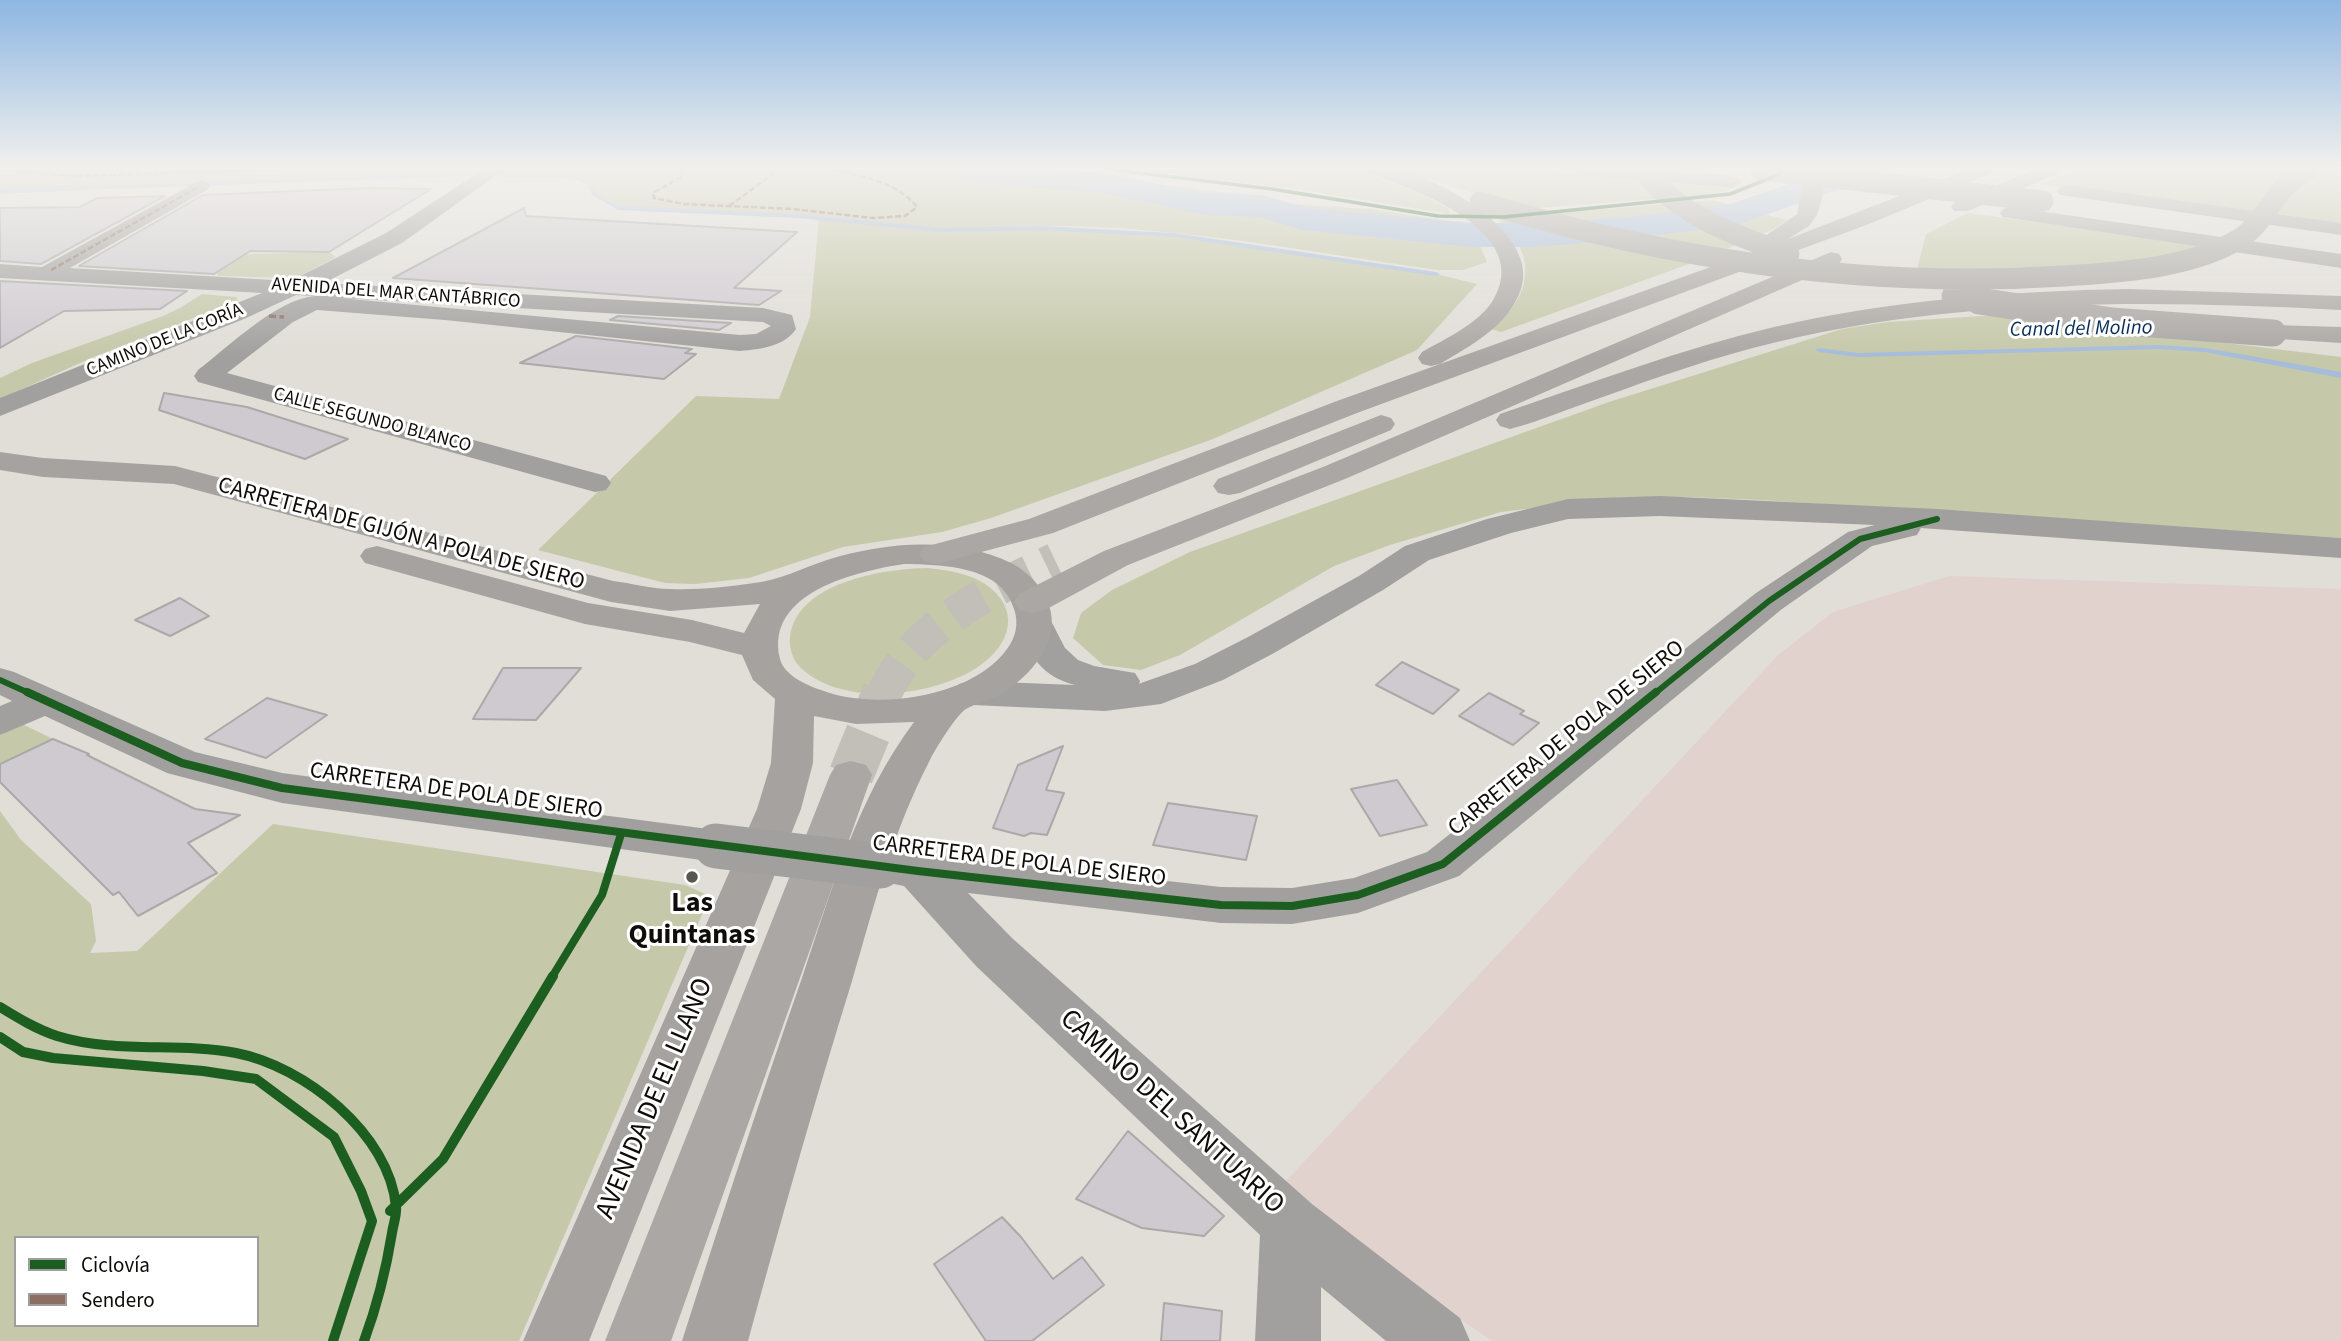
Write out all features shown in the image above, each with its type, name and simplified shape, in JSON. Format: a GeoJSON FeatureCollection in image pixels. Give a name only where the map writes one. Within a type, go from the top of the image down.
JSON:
{"type":"FeatureCollection","features":[{"type":"Feature","properties":{"kind":"highway"},"geometry":{"type":"LineString","coordinates":[[1347,407],[1472,334],[1503,303],[1513,272],[1511,260],[1495,232]]}},
{"type":"Feature","properties":{"kind":"highway"},"geometry":{"type":"LineString","coordinates":[[1579,232],[1730,261],[1815,272],[2057,278],[2149,267],[2215,250],[2250,232]]}},
{"type":"Feature","properties":{"kind":"highway"},"geometry":{"type":"LineString","coordinates":[[1732,232],[1781,251],[1871,278],[2054,314],[2199,330],[2341,335]]}},
{"type":"Feature","properties":{"kind":"highway"},"geometry":{"type":"LineString","coordinates":[[1611,321],[1789,232]]}},
{"type":"Feature","properties":{"kind":"highway"},"geometry":{"type":"LineString","coordinates":[[1055,559],[1611,321],[1829,232]]}},
{"type":"Feature","properties":{"kind":"highway"},"geometry":{"type":"LineString","coordinates":[[2138,232],[2341,261]]}},
{"type":"Feature","properties":{"kind":"highway"},"geometry":{"type":"LineString","coordinates":[[2246,232],[2341,246]]}},
{"type":"Feature","properties":{"kind":"highway"},"geometry":{"type":"LineString","coordinates":[[1034,613],[1116,558],[1334,473],[1848,252]]}},
{"type":"Feature","properties":{"kind":"highway"},"geometry":{"type":"LineString","coordinates":[[936,554],[1041,526],[1347,407],[1611,321],[1792,274]]}},
{"type":"Feature","properties":{"kind":"highway"},"geometry":{"type":"LineString","coordinates":[[1334,473],[1425,448],[1695,357],[1776,334],[1847,319],[2009,300],[2082,297],[2183,295],[2341,303]]}},
{"type":"Feature","properties":{"kind":"highway"},"geometry":{"type":"LineString","coordinates":[[638,1341],[851,775]]}},
{"type":"Feature","properties":{"kind":"main road","name":"CARRETERA DE GIJÓN A POLA DE SIERO"},"geometry":{"type":"LineString","coordinates":[[0,461],[40,468],[142,470],[175,475],[611,591],[670,600],[755,594],[802,584]]}},
{"type":"Feature","properties":{"kind":"main road","name":"CARRETERA DE GIJÓN A POLA DE SIERO"},"geometry":{"type":"LineString","coordinates":[[0,490],[74,485],[131,488],[585,613],[692,631],[758,648]]}},
{"type":"Feature","properties":{"kind":"main road"},"geometry":{"type":"LineString","coordinates":[[936,554],[979,562],[1013,578],[1034,613],[1027,650],[1013,667],[996,680],[962,696],[910,710],[868,712],[828,707],[795,696],[768,674],[758,648],[764,623],[782,600],[802,584],[838,568],[870,559],[936,554]]}},
{"type":"Feature","properties":{"kind":"main road","name":"AVENIDA DE EL LLANO"},"geometry":{"type":"LineString","coordinates":[[556,1341],[779,809],[792,763],[795,696]]}},
{"type":"Feature","properties":{"kind":"main road"},"geometry":{"type":"LineString","coordinates":[[715,1341],[770,1154],[878,821],[911,755],[962,696]]}},
{"type":"Feature","properties":{"kind":"street"},"geometry":{"type":"LineString","coordinates":[[51,270],[120,232]]}},
{"type":"Feature","properties":{"kind":"street","name":"CAMINO DE LA CORÍA"},"geometry":{"type":"LineString","coordinates":[[0,408],[114,360],[235,314],[293,288],[403,232]]}},
{"type":"Feature","properties":{"kind":"street","name":"AVENIDA DEL MAR CANTÁBRICO"},"geometry":{"type":"LineString","coordinates":[[0,271],[763,315],[783,320],[783,329],[762,341],[740,343],[317,303],[297,309],[256,339]]}},
{"type":"Feature","properties":{"kind":"street","name":"CALLE SEGUNDO BLANCO"},"geometry":{"type":"LineString","coordinates":[[256,339],[207,376],[595,483]]}},
{"type":"Feature","properties":{"kind":"street","name":"CAMINO DE LA CORÍA"},"geometry":{"type":"LineString","coordinates":[[0,436],[13,417],[52,388]]}},
{"type":"Feature","properties":{"kind":"street"},"geometry":{"type":"LineString","coordinates":[[962,696],[1105,699],[1147,695],[1209,672],[1371,583],[1417,553],[1499,526],[1569,509],[1660,506],[1937,519],[2341,548]]}},
{"type":"Feature","properties":{"kind":"street","name":"CARRETERA DE POLA DE SIERO"},"geometry":{"type":"LineString","coordinates":[[0,680],[182,762],[282,788],[899,869],[1221,905],[1292,906],[1358,895],[1443,864],[1769,601],[1860,539],[1937,519]]}},
{"type":"Feature","properties":{"kind":"street"},"geometry":{"type":"LineString","coordinates":[[1034,613],[1050,655],[1070,670],[1094,680],[1168,681],[1209,672]]}},
{"type":"Feature","properties":{"kind":"street"},"geometry":{"type":"LineString","coordinates":[[0,722],[44,701]]}},
{"type":"Feature","properties":{"kind":"street","name":"CAMINO DEL SANTUARIO"},"geometry":{"type":"LineString","coordinates":[[899,869],[994,952],[1291,1224],[1437,1341]]}},
{"type":"Feature","properties":{"kind":"street"},"geometry":{"type":"LineString","coordinates":[[1288,1341],[1291,1224]]}},
{"type":"Feature","properties":{"kind":"shaded area"},"geometry":{"type":"Polygon","coordinates":[[[1949,576],[2341,589],[2341,1341],[1492,1341],[1410,1285],[1285,1182],[1778,655],[1833,612],[1949,576]]]}},
{"type":"Feature","properties":{"kind":"green space"},"geometry":{"type":"Polygon","coordinates":[[[818,232],[1103,232],[1174,235],[1436,274],[1477,284],[1417,350],[1213,439],[991,518],[942,532],[843,547],[749,578],[695,584],[665,583],[538,550],[696,396],[779,399],[810,317],[818,232]]]}},
{"type":"Feature","properties":{"kind":"green space"},"geometry":{"type":"Polygon","coordinates":[[[1155,232],[1469,232],[1478,241],[1487,262],[1463,270],[1439,270],[1155,232]]]}},
{"type":"Feature","properties":{"kind":"green space"},"geometry":{"type":"Polygon","coordinates":[[[1575,232],[1700,260],[1501,332],[1491,329],[1505,317],[1515,303],[1525,275],[1520,247],[1511,233],[1575,232]]]}},
{"type":"Feature","properties":{"kind":"green space"},"geometry":{"type":"Polygon","coordinates":[[[1625,232],[1768,232],[1720,252],[1625,232]]]}},
{"type":"Feature","properties":{"kind":"green space"},"geometry":{"type":"Polygon","coordinates":[[[1931,232],[2106,232],[2202,246],[2154,260],[2093,269],[1916,273],[1926,234],[1931,232]]]}},
{"type":"Feature","properties":{"kind":"green space"},"geometry":{"type":"Polygon","coordinates":[[[329,252],[336,257],[301,275],[286,278],[86,268],[104,258],[329,252]]]}},
{"type":"Feature","properties":{"kind":"green space"},"geometry":{"type":"Polygon","coordinates":[[[202,294],[237,297],[237,301],[91,358],[0,399],[0,378],[32,363],[163,316],[202,294]]]}},
{"type":"Feature","properties":{"kind":"green space"},"geometry":{"type":"Polygon","coordinates":[[[1997,315],[2341,357],[2341,538],[1761,500],[1616,498],[1501,512],[1390,545],[1334,566],[1180,655],[1141,670],[1103,665],[1073,638],[1081,613],[1112,590],[1190,552],[1609,402],[1842,329],[1887,322],[1997,315]]]}},
{"type":"Feature","properties":{"kind":"green space"},"geometry":{"type":"Polygon","coordinates":[[[927,568],[972,577],[1000,598],[1006,609],[1007,632],[994,654],[982,664],[941,684],[889,694],[863,693],[839,688],[817,680],[799,666],[792,652],[790,637],[796,618],[808,603],[845,582],[888,571],[927,568]]]}},
{"type":"Feature","properties":{"kind":"green space"},"geometry":{"type":"Polygon","coordinates":[[[20,723],[53,739],[0,764],[0,735],[20,723]]]}},
{"type":"Feature","properties":{"kind":"green space"},"geometry":{"type":"Polygon","coordinates":[[[0,811],[21,840],[91,904],[96,941],[90,953],[137,951],[273,824],[685,885],[710,896],[519,1341],[0,1341],[0,811]]]}},
{"type":"Feature","properties":{"kind":"building"},"geometry":{"type":"Polygon","coordinates":[[[0,232],[100,232],[41,264],[0,261],[0,232]]]}},
{"type":"Feature","properties":{"kind":"building"},"geometry":{"type":"Polygon","coordinates":[[[139,232],[362,232],[329,252],[250,251],[214,274],[79,266],[139,232]]]}},
{"type":"Feature","properties":{"kind":"building"},"geometry":{"type":"Polygon","coordinates":[[[480,232],[797,232],[734,288],[781,291],[759,305],[393,278],[480,232]]]}},
{"type":"Feature","properties":{"kind":"building"},"geometry":{"type":"Polygon","coordinates":[[[0,281],[187,291],[160,309],[64,311],[0,348],[0,281]]]}},
{"type":"Feature","properties":{"kind":"building"},"geometry":{"type":"Polygon","coordinates":[[[618,316],[731,323],[719,330],[610,320],[618,316]]]}},
{"type":"Feature","properties":{"kind":"building"},"geometry":{"type":"Polygon","coordinates":[[[576,336],[692,349],[685,353],[696,354],[664,379],[520,363],[576,336]]]}},
{"type":"Feature","properties":{"kind":"building"},"geometry":{"type":"Polygon","coordinates":[[[164,393],[247,407],[348,439],[305,459],[159,410],[164,393]]]}},
{"type":"Feature","properties":{"kind":"building"},"geometry":{"type":"Polygon","coordinates":[[[180,598],[209,616],[170,636],[135,620],[180,598]]]}},
{"type":"Feature","properties":{"kind":"building"},"geometry":{"type":"Polygon","coordinates":[[[1402,662],[1459,690],[1433,714],[1376,685],[1402,662]]]}},
{"type":"Feature","properties":{"kind":"building"},"geometry":{"type":"Polygon","coordinates":[[[503,668],[581,668],[536,720],[473,719],[503,668]]]}},
{"type":"Feature","properties":{"kind":"building"},"geometry":{"type":"Polygon","coordinates":[[[1489,693],[1524,711],[1520,714],[1539,723],[1513,745],[1459,716],[1489,693]]]}},
{"type":"Feature","properties":{"kind":"building"},"geometry":{"type":"Polygon","coordinates":[[[267,698],[327,715],[266,758],[205,739],[267,698]]]}},
{"type":"Feature","properties":{"kind":"building"},"geometry":{"type":"Polygon","coordinates":[[[53,739],[89,754],[87,755],[195,809],[240,815],[188,843],[217,873],[138,916],[119,892],[113,895],[0,782],[0,764],[53,739]]]}},
{"type":"Feature","properties":{"kind":"building"},"geometry":{"type":"Polygon","coordinates":[[[1063,746],[1046,790],[1064,793],[1047,835],[1031,833],[1024,836],[993,828],[1018,765],[1063,746]]]}},
{"type":"Feature","properties":{"kind":"building"},"geometry":{"type":"Polygon","coordinates":[[[1397,780],[1427,825],[1380,836],[1351,789],[1397,780]]]}},
{"type":"Feature","properties":{"kind":"building"},"geometry":{"type":"Polygon","coordinates":[[[1168,803],[1257,816],[1246,860],[1153,845],[1168,803]]]}},
{"type":"Feature","properties":{"kind":"building"},"geometry":{"type":"Polygon","coordinates":[[[1128,1131],[1224,1216],[1204,1236],[1142,1228],[1076,1199],[1128,1131]]]}},
{"type":"Feature","properties":{"kind":"building"},"geometry":{"type":"Polygon","coordinates":[[[1002,1217],[1053,1279],[1082,1257],[1104,1285],[1032,1341],[986,1341],[934,1264],[1002,1217]]]}},
{"type":"Feature","properties":{"kind":"building"},"geometry":{"type":"Polygon","coordinates":[[[1164,1303],[1222,1311],[1220,1341],[1161,1341],[1164,1303]]]}},
{"type":"Feature","properties":{"kind":"waterway","name":"Canal del Molino"},"geometry":{"type":"LineString","coordinates":[[1110,232],[1174,235],[1436,274]]}},
{"type":"Feature","properties":{"kind":"waterway"},"geometry":{"type":"LineString","coordinates":[[1435,232],[1471,235],[1584,232]]}},
{"type":"Feature","properties":{"kind":"waterway","name":"Canal del Molino"},"geometry":{"type":"LineString","coordinates":[[1819,350],[1858,355],[2159,347],[2205,350],[2341,375]]}},
{"type":"Feature","properties":{"kind":"tunnel"},"geometry":{"type":"LineString","coordinates":[[885,693],[898,669],[935,629],[980,598],[1055,560]]}},
{"type":"Feature","properties":{"kind":"tunnel"},"geometry":{"type":"LineString","coordinates":[[851,775],[885,693]]}},
{"type":"Feature","properties":{"kind":"marked path"},"geometry":{"type":"LineString","coordinates":[[51,270],[119,232]]}},
{"type":"Feature","properties":{"kind":"marked path"},"geometry":{"type":"LineString","coordinates":[[269,316],[284,317]]}},
{"type":"Feature","properties":{"kind":"cycle path"},"geometry":{"type":"LineString","coordinates":[[0,680],[182,763],[282,788],[918,871],[1221,905],[1292,906],[1358,895],[1443,864],[1769,601],[1860,539],[1937,519]]}},
{"type":"Feature","properties":{"kind":"cycle path"},"geometry":{"type":"LineString","coordinates":[[390,1211],[443,1159],[602,895],[621,834]]}},
{"type":"Feature","properties":{"kind":"cycle path"},"geometry":{"type":"LineString","coordinates":[[0,1007],[28,1025],[85,1043],[205,1050],[236,1053],[262,1060],[289,1072],[339,1107],[361,1130],[378,1155],[390,1180],[396,1207],[384,1274],[364,1341]]}},
{"type":"Feature","properties":{"kind":"cycle path"},"geometry":{"type":"LineString","coordinates":[[0,1037],[23,1052],[53,1058],[203,1071],[256,1079],[334,1137],[361,1191],[372,1221],[333,1341]]}},
{"type":"Feature","properties":{"kind":"place","name":"Las Quintanas"},"geometry":{"type":"Point","coordinates":[692,877]}}]}
